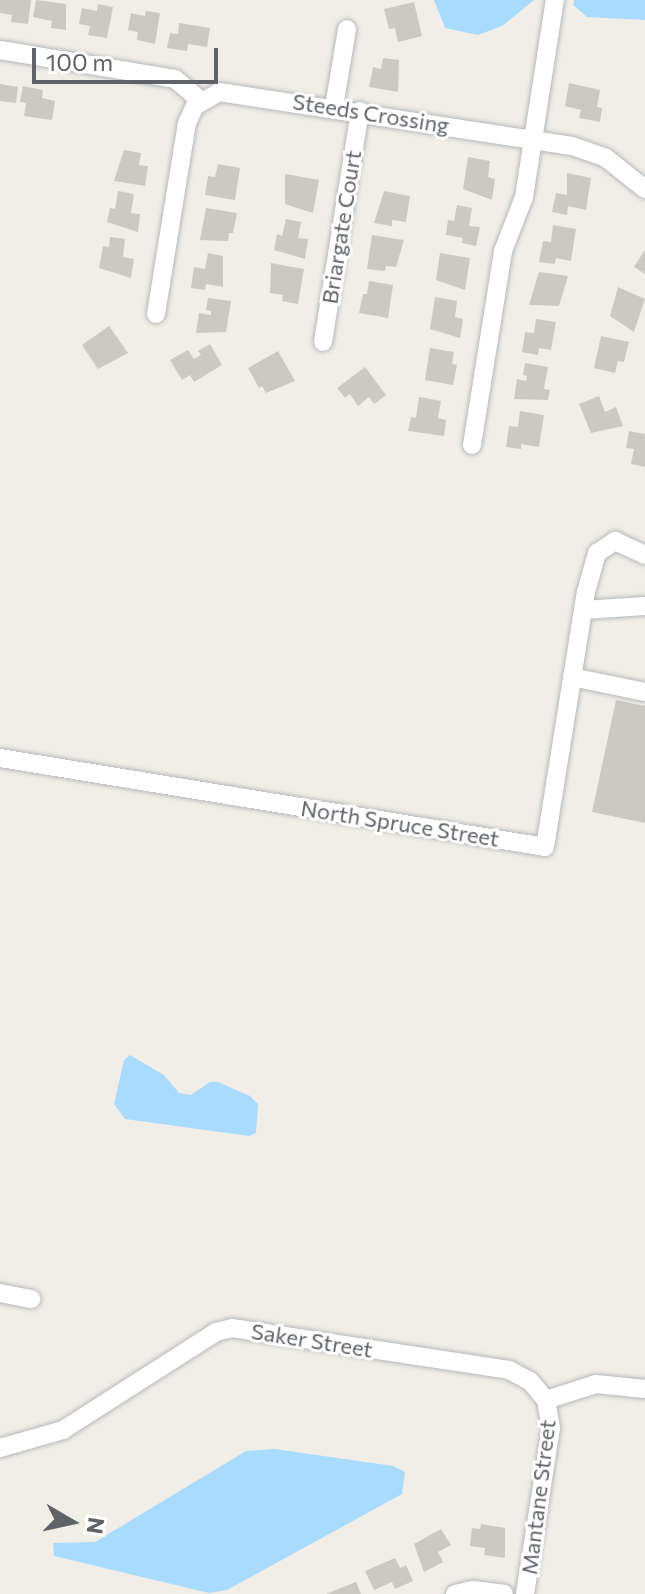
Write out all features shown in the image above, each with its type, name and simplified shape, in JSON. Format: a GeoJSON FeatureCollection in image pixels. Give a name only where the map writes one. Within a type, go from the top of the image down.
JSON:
{"type":"FeatureCollection","features":[{"type":"Feature","properties":{"kind":"street"},"geometry":{"type":"LineString","coordinates":[[472,445],[503,251],[521,211],[555,0]]}},
{"type":"Feature","properties":{"kind":"street"},"geometry":{"type":"LineString","coordinates":[[334,107],[347,29]]}},
{"type":"Feature","properties":{"kind":"street"},"geometry":{"type":"LineString","coordinates":[[0,50],[175,79],[201,101],[187,123],[156,314]]}},
{"type":"Feature","properties":{"kind":"street","name":"Steeds Crossing"},"geometry":{"type":"LineString","coordinates":[[201,101],[228,91],[533,139],[606,158],[645,189]]}},
{"type":"Feature","properties":{"kind":"street","name":"Briargate Court"},"geometry":{"type":"LineString","coordinates":[[323,342],[360,111]]}},
{"type":"Feature","properties":{"kind":"street","name":"North Spruce Street"},"geometry":{"type":"LineString","coordinates":[[0,758],[545,847],[585,601],[597,553],[615,541],[645,555]]}},
{"type":"Feature","properties":{"kind":"street"},"geometry":{"type":"LineString","coordinates":[[585,601],[645,606]]}},
{"type":"Feature","properties":{"kind":"street"},"geometry":{"type":"LineString","coordinates":[[572,677],[645,692]]}},
{"type":"Feature","properties":{"kind":"street"},"geometry":{"type":"LineString","coordinates":[[0,1293],[31,1299]]}},
{"type":"Feature","properties":{"kind":"street","name":"Saker Street"},"geometry":{"type":"LineString","coordinates":[[0,1448],[63,1430],[216,1332],[232,1328],[509,1370],[530,1381],[546,1400]]}},
{"type":"Feature","properties":{"kind":"street"},"geometry":{"type":"LineString","coordinates":[[546,1400],[596,1384],[645,1389]]}},
{"type":"Feature","properties":{"kind":"street","name":"Mantane Street"},"geometry":{"type":"LineString","coordinates":[[525,1594],[551,1428],[546,1400]]}},
{"type":"Feature","properties":{"kind":"street"},"geometry":{"type":"LineString","coordinates":[[455,1594],[473,1590],[504,1594]]}},
{"type":"Feature","properties":{"kind":"water"},"geometry":{"type":"Polygon","coordinates":[[[434,0],[534,0],[502,26],[478,35],[445,28],[434,0]]]}},
{"type":"Feature","properties":{"kind":"water"},"geometry":{"type":"Polygon","coordinates":[[[574,0],[645,0],[645,20],[587,17],[573,5],[574,0]]]}},
{"type":"Feature","properties":{"kind":"water"},"geometry":{"type":"Polygon","coordinates":[[[130,1055],[164,1075],[179,1093],[191,1095],[210,1082],[218,1082],[250,1096],[258,1104],[256,1133],[249,1136],[125,1119],[114,1104],[124,1060],[130,1055]]]}},
{"type":"Feature","properties":{"kind":"water"},"geometry":{"type":"Polygon","coordinates":[[[275,1449],[393,1466],[405,1472],[402,1494],[227,1590],[209,1593],[54,1556],[53,1543],[95,1542],[246,1451],[275,1449]]]}},
{"type":"Feature","properties":{"kind":"building"},"geometry":{"type":"Polygon","coordinates":[[[0,0],[31,0],[28,24],[11,22],[12,15],[0,13],[0,0]]]}},
{"type":"Feature","properties":{"kind":"building"},"geometry":{"type":"Polygon","coordinates":[[[36,0],[66,4],[66,30],[51,28],[52,21],[33,17],[36,0]]]}},
{"type":"Feature","properties":{"kind":"building"},"geometry":{"type":"Polygon","coordinates":[[[414,2],[422,36],[398,42],[395,28],[389,29],[384,9],[414,2]]]}},
{"type":"Feature","properties":{"kind":"building"},"geometry":{"type":"Polygon","coordinates":[[[98,4],[113,7],[107,38],[88,35],[90,26],[79,24],[82,8],[97,11],[98,4]]]}},
{"type":"Feature","properties":{"kind":"building"},"geometry":{"type":"Polygon","coordinates":[[[146,11],[160,13],[155,44],[137,40],[138,32],[128,30],[131,13],[145,16],[146,11]]]}},
{"type":"Feature","properties":{"kind":"building"},"geometry":{"type":"Polygon","coordinates":[[[179,23],[210,28],[207,47],[188,44],[187,51],[167,48],[170,33],[178,34],[179,23]]]}},
{"type":"Feature","properties":{"kind":"building"},"geometry":{"type":"Polygon","coordinates":[[[383,58],[399,60],[398,92],[369,87],[373,67],[381,69],[383,58]]]}},
{"type":"Feature","properties":{"kind":"building"},"geometry":{"type":"Polygon","coordinates":[[[569,83],[600,90],[597,107],[602,108],[600,122],[579,118],[581,110],[565,106],[569,83]]]}},
{"type":"Feature","properties":{"kind":"building"},"geometry":{"type":"Polygon","coordinates":[[[0,84],[18,87],[16,103],[0,101],[0,84]]]}},
{"type":"Feature","properties":{"kind":"building"},"geometry":{"type":"Polygon","coordinates":[[[23,86],[43,90],[42,98],[55,101],[52,120],[24,116],[26,103],[20,102],[23,86]]]}},
{"type":"Feature","properties":{"kind":"building"},"geometry":{"type":"Polygon","coordinates":[[[124,150],[141,153],[139,165],[148,166],[145,186],[114,181],[124,150]]]}},
{"type":"Feature","properties":{"kind":"building"},"geometry":{"type":"Polygon","coordinates":[[[468,157],[490,161],[488,177],[495,179],[492,200],[463,189],[468,157]]]}},
{"type":"Feature","properties":{"kind":"building"},"geometry":{"type":"Polygon","coordinates":[[[218,164],[240,168],[235,200],[205,195],[208,176],[215,177],[218,164]]]}},
{"type":"Feature","properties":{"kind":"building"},"geometry":{"type":"Polygon","coordinates":[[[567,173],[591,178],[586,210],[568,206],[567,215],[552,212],[556,193],[567,195],[567,173]]]}},
{"type":"Feature","properties":{"kind":"building"},"geometry":{"type":"Polygon","coordinates":[[[285,174],[319,180],[313,213],[285,204],[285,174]]]}},
{"type":"Feature","properties":{"kind":"building"},"geometry":{"type":"Polygon","coordinates":[[[118,191],[134,194],[131,213],[140,214],[138,232],[107,222],[110,208],[115,209],[118,191]]]}},
{"type":"Feature","properties":{"kind":"building"},"geometry":{"type":"Polygon","coordinates":[[[384,191],[410,196],[406,222],[392,220],[392,226],[374,223],[384,191]]]}},
{"type":"Feature","properties":{"kind":"building"},"geometry":{"type":"Polygon","coordinates":[[[457,205],[472,208],[469,226],[480,227],[476,246],[462,243],[463,238],[446,235],[448,220],[454,221],[457,205]]]}},
{"type":"Feature","properties":{"kind":"building"},"geometry":{"type":"Polygon","coordinates":[[[206,208],[237,213],[228,241],[200,240],[206,208]]]}},
{"type":"Feature","properties":{"kind":"building"},"geometry":{"type":"Polygon","coordinates":[[[286,219],[301,222],[298,238],[308,239],[305,259],[274,250],[277,234],[282,236],[286,219]]]}},
{"type":"Feature","properties":{"kind":"building"},"geometry":{"type":"Polygon","coordinates":[[[553,225],[576,229],[571,261],[556,258],[555,264],[539,262],[543,241],[551,242],[553,225]]]}},
{"type":"Feature","properties":{"kind":"building"},"geometry":{"type":"Polygon","coordinates":[[[372,235],[404,240],[396,267],[386,266],[385,271],[367,269],[372,235]]]}},
{"type":"Feature","properties":{"kind":"building"},"geometry":{"type":"Polygon","coordinates":[[[110,237],[125,239],[123,257],[134,259],[131,278],[99,268],[103,246],[109,247],[110,237]]]}},
{"type":"Feature","properties":{"kind":"building"},"geometry":{"type":"Polygon","coordinates":[[[645,250],[645,274],[634,267],[645,250]]]}},
{"type":"Feature","properties":{"kind":"building"},"geometry":{"type":"Polygon","coordinates":[[[208,253],[223,256],[223,287],[206,284],[205,290],[191,288],[194,267],[205,269],[208,253]]]}},
{"type":"Feature","properties":{"kind":"building"},"geometry":{"type":"Polygon","coordinates":[[[440,253],[470,258],[465,290],[436,280],[440,253]]]}},
{"type":"Feature","properties":{"kind":"building"},"geometry":{"type":"Polygon","coordinates":[[[271,263],[304,269],[298,304],[282,301],[283,295],[270,293],[271,263]]]}},
{"type":"Feature","properties":{"kind":"building"},"geometry":{"type":"Polygon","coordinates":[[[539,272],[568,276],[559,306],[529,305],[539,272]]]}},
{"type":"Feature","properties":{"kind":"building"},"geometry":{"type":"Polygon","coordinates":[[[369,281],[393,285],[388,318],[359,313],[369,281]]]}},
{"type":"Feature","properties":{"kind":"building"},"geometry":{"type":"Polygon","coordinates":[[[618,287],[645,299],[634,332],[610,316],[618,287]]]}},
{"type":"Feature","properties":{"kind":"building"},"geometry":{"type":"Polygon","coordinates":[[[435,297],[457,301],[455,317],[463,319],[460,338],[430,329],[435,297]]]}},
{"type":"Feature","properties":{"kind":"building"},"geometry":{"type":"Polygon","coordinates":[[[208,298],[231,301],[226,332],[196,333],[199,313],[211,315],[211,311],[206,310],[208,298]]]}},
{"type":"Feature","properties":{"kind":"building"},"geometry":{"type":"Polygon","coordinates":[[[536,319],[556,322],[551,350],[539,348],[538,355],[522,352],[525,332],[534,333],[536,319]]]}},
{"type":"Feature","properties":{"kind":"building"},"geometry":{"type":"Polygon","coordinates":[[[109,326],[128,353],[98,369],[82,345],[109,326]]]}},
{"type":"Feature","properties":{"kind":"building"},"geometry":{"type":"Polygon","coordinates":[[[601,336],[629,342],[624,362],[618,361],[615,373],[594,368],[601,336]]]}},
{"type":"Feature","properties":{"kind":"building"},"geometry":{"type":"Polygon","coordinates":[[[210,344],[222,365],[194,382],[190,375],[182,380],[170,360],[188,350],[194,359],[201,355],[198,351],[210,344]]]}},
{"type":"Feature","properties":{"kind":"building"},"geometry":{"type":"Polygon","coordinates":[[[430,348],[454,352],[452,364],[457,365],[453,385],[425,380],[430,348]]]}},
{"type":"Feature","properties":{"kind":"building"},"geometry":{"type":"Polygon","coordinates":[[[278,351],[295,381],[266,393],[262,386],[259,388],[248,368],[278,351]]]}},
{"type":"Feature","properties":{"kind":"building"},"geometry":{"type":"Polygon","coordinates":[[[525,363],[548,367],[544,389],[550,390],[548,400],[514,399],[517,379],[526,381],[527,376],[523,375],[525,363]]]}},
{"type":"Feature","properties":{"kind":"building"},"geometry":{"type":"Polygon","coordinates":[[[365,367],[386,395],[374,404],[369,397],[358,406],[350,394],[345,398],[337,388],[365,367]]]}},
{"type":"Feature","properties":{"kind":"building"},"geometry":{"type":"Polygon","coordinates":[[[599,396],[605,412],[616,407],[623,426],[591,433],[579,404],[599,396]]]}},
{"type":"Feature","properties":{"kind":"building"},"geometry":{"type":"Polygon","coordinates":[[[419,397],[441,401],[438,418],[446,420],[444,436],[408,431],[411,417],[416,418],[419,397]]]}},
{"type":"Feature","properties":{"kind":"building"},"geometry":{"type":"Polygon","coordinates":[[[520,411],[544,415],[539,447],[521,444],[521,449],[506,447],[509,426],[518,427],[520,411]]]}},
{"type":"Feature","properties":{"kind":"building"},"geometry":{"type":"Polygon","coordinates":[[[629,431],[645,434],[645,467],[631,464],[634,449],[626,448],[629,431]]]}},
{"type":"Feature","properties":{"kind":"building"},"geometry":{"type":"Polygon","coordinates":[[[616,700],[645,706],[645,823],[592,812],[616,700]]]}},
{"type":"Feature","properties":{"kind":"building"},"geometry":{"type":"Polygon","coordinates":[[[481,1524],[505,1528],[505,1558],[484,1555],[485,1548],[470,1546],[472,1528],[480,1529],[481,1524]]]}},
{"type":"Feature","properties":{"kind":"building"},"geometry":{"type":"Polygon","coordinates":[[[441,1529],[451,1545],[438,1552],[443,1562],[424,1572],[414,1544],[441,1529]]]}},
{"type":"Feature","properties":{"kind":"building"},"geometry":{"type":"Polygon","coordinates":[[[395,1558],[400,1568],[406,1565],[413,1581],[395,1589],[392,1582],[374,1590],[365,1571],[395,1558]]]}},
{"type":"Feature","properties":{"kind":"building"},"geometry":{"type":"Polygon","coordinates":[[[356,1582],[361,1594],[326,1594],[356,1582]]]}}]}
